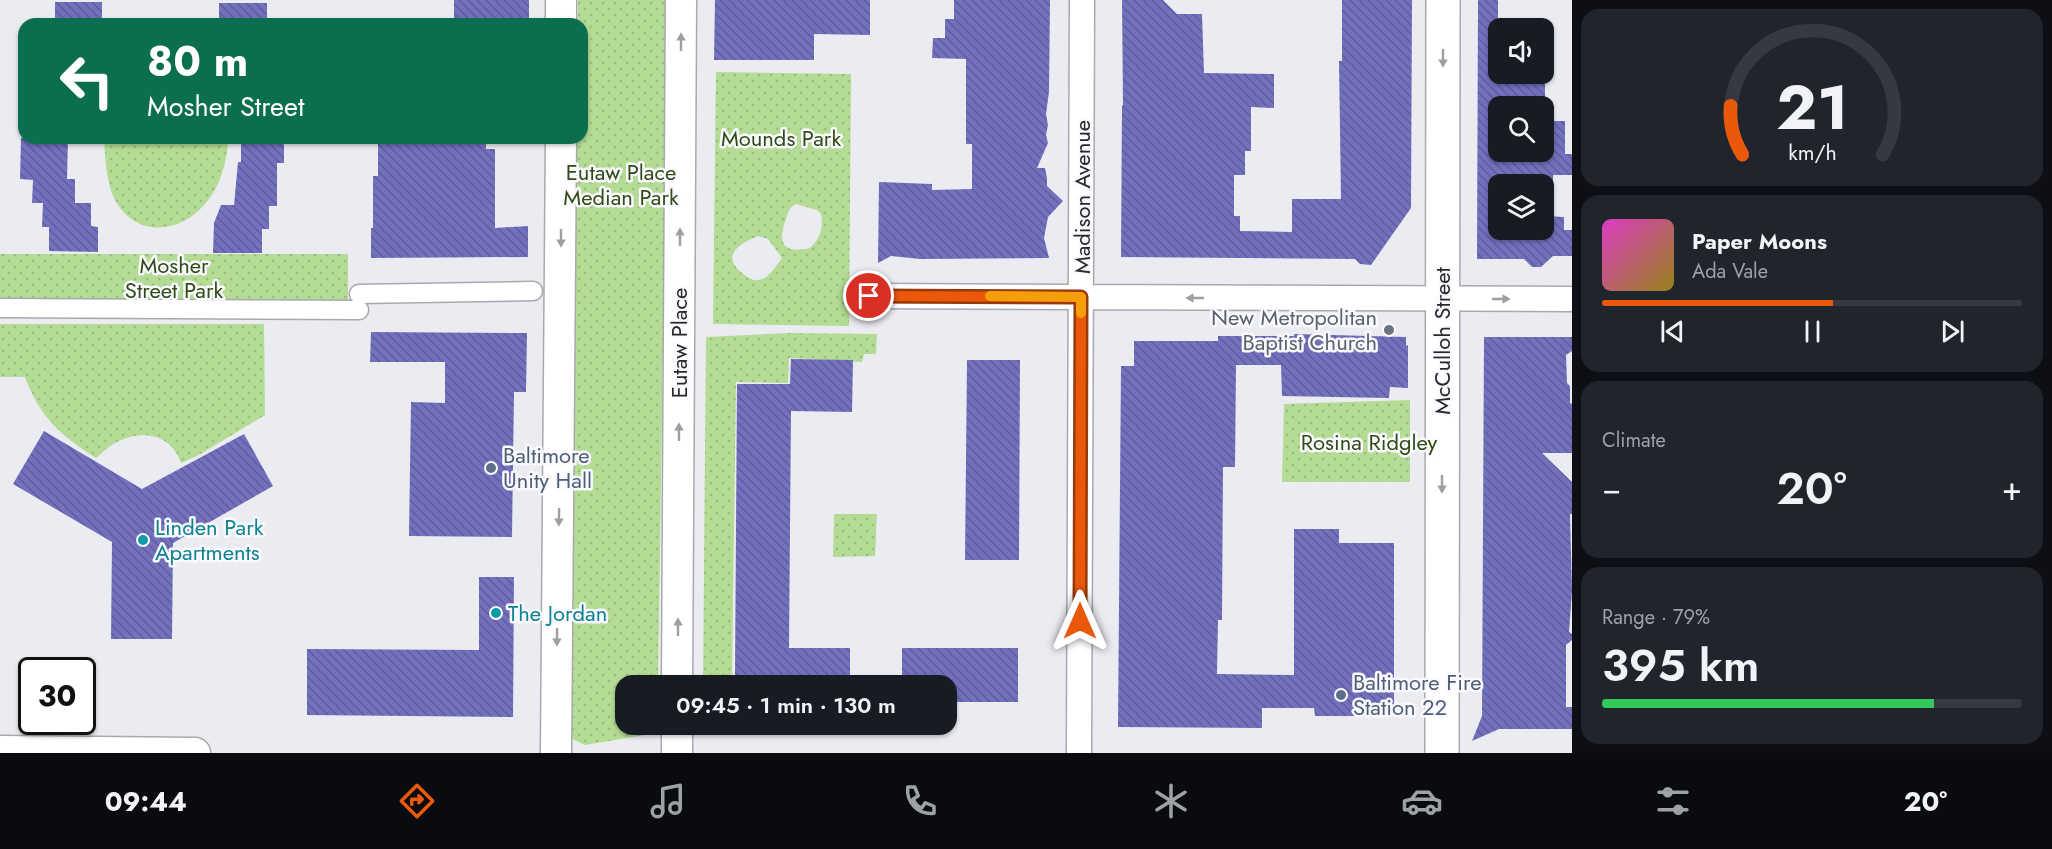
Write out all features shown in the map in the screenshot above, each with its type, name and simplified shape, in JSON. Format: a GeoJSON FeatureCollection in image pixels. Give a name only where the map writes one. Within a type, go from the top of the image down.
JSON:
{"type":"FeatureCollection","features":[{"type":"Feature","properties":{"kind":"main road","name":"McCulloh Street"},"geometry":{"type":"LineString","coordinates":[[1442,753],[1443,0]]}},
{"type":"Feature","properties":{"kind":"street"},"geometry":{"type":"LineString","coordinates":[[561,0],[561,18]]}},
{"type":"Feature","properties":{"kind":"street","name":"Eutaw Place"},"geometry":{"type":"LineString","coordinates":[[677,675],[681,0]]}},
{"type":"Feature","properties":{"kind":"street","name":"Madison Avenue"},"geometry":{"type":"LineString","coordinates":[[1079,753],[1082,0]]}},
{"type":"Feature","properties":{"kind":"street"},"geometry":{"type":"LineString","coordinates":[[556,753],[561,144]]}},
{"type":"Feature","properties":{"kind":"street"},"geometry":{"type":"LineString","coordinates":[[0,308],[359,302],[533,291]]}},
{"type":"Feature","properties":{"kind":"street"},"geometry":{"type":"LineString","coordinates":[[869,296],[1572,299]]}},
{"type":"Feature","properties":{"kind":"street"},"geometry":{"type":"LineString","coordinates":[[677,735],[677,753]]}},
{"type":"Feature","properties":{"kind":"street"},"geometry":{"type":"LineString","coordinates":[[0,752],[195,753]]}},
{"type":"Feature","properties":{"kind":"green space","name":"Eutaw Place Median Park"},"geometry":{"type":"Polygon","coordinates":[[[578,0],[668,0],[658,675],[615,675],[615,735],[645,735],[585,745],[570,738],[576,144],[588,144],[588,18],[578,18],[578,0]]]}},
{"type":"Feature","properties":{"kind":"green space","name":"Mounds Park"},"geometry":{"type":"Polygon","coordinates":[[[716,72],[851,74],[849,326],[713,324],[716,72]],[[796,204],[787,214],[783,227],[784,245],[794,249],[810,248],[820,232],[821,214],[817,210],[796,204]],[[758,236],[739,246],[733,255],[735,266],[754,280],[769,275],[782,258],[768,239],[758,236]]]}},
{"type":"Feature","properties":{"kind":"green space"},"geometry":{"type":"Polygon","coordinates":[[[104,144],[228,144],[222,172],[206,203],[195,214],[183,221],[157,228],[145,226],[133,220],[123,211],[111,191],[104,144]]]}},
{"type":"Feature","properties":{"kind":"green space","name":"Mosher Street Park"},"geometry":{"type":"Polygon","coordinates":[[[0,254],[348,254],[348,302],[0,302],[0,254]]]}},
{"type":"Feature","properties":{"kind":"green space"},"geometry":{"type":"Polygon","coordinates":[[[0,324],[264,324],[265,415],[197,456],[181,463],[171,446],[156,437],[147,435],[128,437],[119,441],[96,458],[72,442],[44,414],[25,377],[0,377],[0,324]]]}},
{"type":"Feature","properties":{"kind":"green space"},"geometry":{"type":"Polygon","coordinates":[[[789,333],[877,334],[876,354],[864,354],[862,362],[789,358],[788,383],[736,382],[732,675],[703,675],[706,337],[789,333]]]}},
{"type":"Feature","properties":{"kind":"green space","name":"Rosina Ridgley"},"geometry":{"type":"Polygon","coordinates":[[[1410,400],[1410,482],[1282,482],[1284,404],[1410,400]]]}},
{"type":"Feature","properties":{"kind":"green space"},"geometry":{"type":"Polygon","coordinates":[[[834,514],[877,514],[875,556],[833,557],[834,514]]]}},
{"type":"Feature","properties":{"kind":"building"},"geometry":{"type":"Polygon","coordinates":[[[454,0],[529,0],[529,18],[454,18],[454,0]]]}},
{"type":"Feature","properties":{"kind":"building"},"geometry":{"type":"Polygon","coordinates":[[[715,0],[870,0],[870,35],[814,34],[814,60],[714,60],[715,0]]]}},
{"type":"Feature","properties":{"kind":"building"},"geometry":{"type":"Polygon","coordinates":[[[954,0],[1050,0],[1049,92],[1046,114],[1048,143],[1037,168],[1045,168],[1047,186],[1063,201],[1048,217],[1044,238],[1049,258],[920,259],[891,256],[878,263],[879,182],[932,184],[932,190],[972,189],[972,144],[966,144],[966,59],[932,58],[933,38],[945,38],[945,19],[954,19],[954,0]]]}},
{"type":"Feature","properties":{"kind":"building"},"geometry":{"type":"Polygon","coordinates":[[[1122,0],[1163,0],[1177,14],[1202,14],[1204,73],[1274,74],[1274,108],[1251,107],[1251,151],[1245,151],[1245,175],[1234,175],[1234,216],[1240,216],[1240,231],[1292,232],[1292,199],[1341,199],[1339,61],[1342,61],[1342,0],[1412,0],[1411,208],[1371,265],[1360,264],[1355,259],[1121,257],[1122,0]]]}},
{"type":"Feature","properties":{"kind":"building"},"geometry":{"type":"Polygon","coordinates":[[[1478,0],[1498,0],[1498,18],[1488,18],[1488,84],[1545,84],[1545,96],[1488,96],[1488,162],[1554,162],[1554,121],[1565,121],[1565,154],[1572,154],[1572,175],[1488,174],[1488,240],[1554,240],[1554,216],[1564,217],[1564,230],[1572,230],[1572,256],[1553,256],[1541,267],[1532,267],[1524,259],[1477,259],[1478,0]]]}},
{"type":"Feature","properties":{"kind":"building"},"geometry":{"type":"Polygon","coordinates":[[[55,2],[102,2],[102,18],[55,18],[55,2]]]}},
{"type":"Feature","properties":{"kind":"building"},"geometry":{"type":"Polygon","coordinates":[[[219,3],[267,3],[267,18],[219,18],[219,3]]]}},
{"type":"Feature","properties":{"kind":"building"},"geometry":{"type":"Polygon","coordinates":[[[21,144],[68,144],[67,179],[75,179],[75,203],[91,203],[91,226],[98,227],[98,252],[49,251],[49,227],[42,227],[43,203],[32,203],[33,180],[20,179],[21,144]]]}},
{"type":"Feature","properties":{"kind":"building"},"geometry":{"type":"Polygon","coordinates":[[[241,144],[284,144],[284,163],[277,163],[277,206],[269,206],[269,229],[262,229],[262,253],[213,253],[214,223],[221,205],[234,205],[238,162],[241,162],[241,144]]]}},
{"type":"Feature","properties":{"kind":"building"},"geometry":{"type":"Polygon","coordinates":[[[378,144],[486,144],[486,149],[495,149],[495,228],[528,226],[528,257],[371,258],[373,176],[378,176],[378,144]]]}},
{"type":"Feature","properties":{"kind":"building"},"geometry":{"type":"Polygon","coordinates":[[[371,332],[527,333],[526,392],[514,392],[512,537],[409,536],[411,402],[445,403],[445,362],[370,362],[371,332]]]}},
{"type":"Feature","properties":{"kind":"building"},"geometry":{"type":"Polygon","coordinates":[[[1294,334],[1406,337],[1408,388],[1390,387],[1389,398],[1282,396],[1281,365],[1236,365],[1235,467],[1223,467],[1222,620],[1218,620],[1217,674],[1294,675],[1294,529],[1339,529],[1339,543],[1394,543],[1394,708],[1366,709],[1366,716],[1315,716],[1314,708],[1262,708],[1262,728],[1118,727],[1121,366],[1134,366],[1134,341],[1218,341],[1218,336],[1294,336],[1294,334]]]}},
{"type":"Feature","properties":{"kind":"building"},"geometry":{"type":"Polygon","coordinates":[[[1484,337],[1572,337],[1572,351],[1566,355],[1567,383],[1570,386],[1570,403],[1572,404],[1572,453],[1542,453],[1572,482],[1572,514],[1570,514],[1572,591],[1569,632],[1572,634],[1572,640],[1566,645],[1566,707],[1572,707],[1572,729],[1499,729],[1472,741],[1482,716],[1484,337]]]}},
{"type":"Feature","properties":{"kind":"building"},"geometry":{"type":"Polygon","coordinates":[[[791,359],[853,360],[852,412],[791,411],[789,648],[850,648],[850,675],[735,675],[737,384],[790,384],[791,359]]]}},
{"type":"Feature","properties":{"kind":"building"},"geometry":{"type":"Polygon","coordinates":[[[967,360],[1020,360],[1019,560],[965,560],[967,360]]]}},
{"type":"Feature","properties":{"kind":"building","name":"Linden Park Apartments"},"geometry":{"type":"Polygon","coordinates":[[[44,431],[142,489],[244,434],[273,486],[173,543],[172,639],[111,639],[112,542],[13,484],[44,431]]]}},
{"type":"Feature","properties":{"kind":"building","name":"The Jordan"},"geometry":{"type":"Polygon","coordinates":[[[479,577],[514,577],[513,717],[307,715],[307,649],[479,650],[479,577]]]}},
{"type":"Feature","properties":{"kind":"building"},"geometry":{"type":"Polygon","coordinates":[[[902,648],[1018,648],[1018,702],[957,702],[957,675],[902,675],[902,648]]]}},
{"type":"Feature","properties":{"kind":"slow traffic"},"geometry":{"type":"LineString","coordinates":[[990,296],[1081,297],[1081,313]]}},
{"type":"Feature","properties":{"kind":"place","name":"New Metropolitan Baptist Church"},"geometry":{"type":"Point","coordinates":[1389,330]}},
{"type":"Feature","properties":{"kind":"place","name":"Baltimore Unity Hall"},"geometry":{"type":"Point","coordinates":[491,468]}},
{"type":"Feature","properties":{"kind":"place","name":"Linden Park Apartments"},"geometry":{"type":"Point","coordinates":[143,540]}},
{"type":"Feature","properties":{"kind":"place","name":"The Jordan"},"geometry":{"type":"Point","coordinates":[496,613]}},
{"type":"Feature","properties":{"kind":"place","name":"Baltimore Fire Station 22"},"geometry":{"type":"Point","coordinates":[1341,695]}},
{"type":"Feature","properties":{"kind":"route"},"geometry":{"type":"LineString","coordinates":[[869,296],[1081,297],[1080,621]]}}]}
